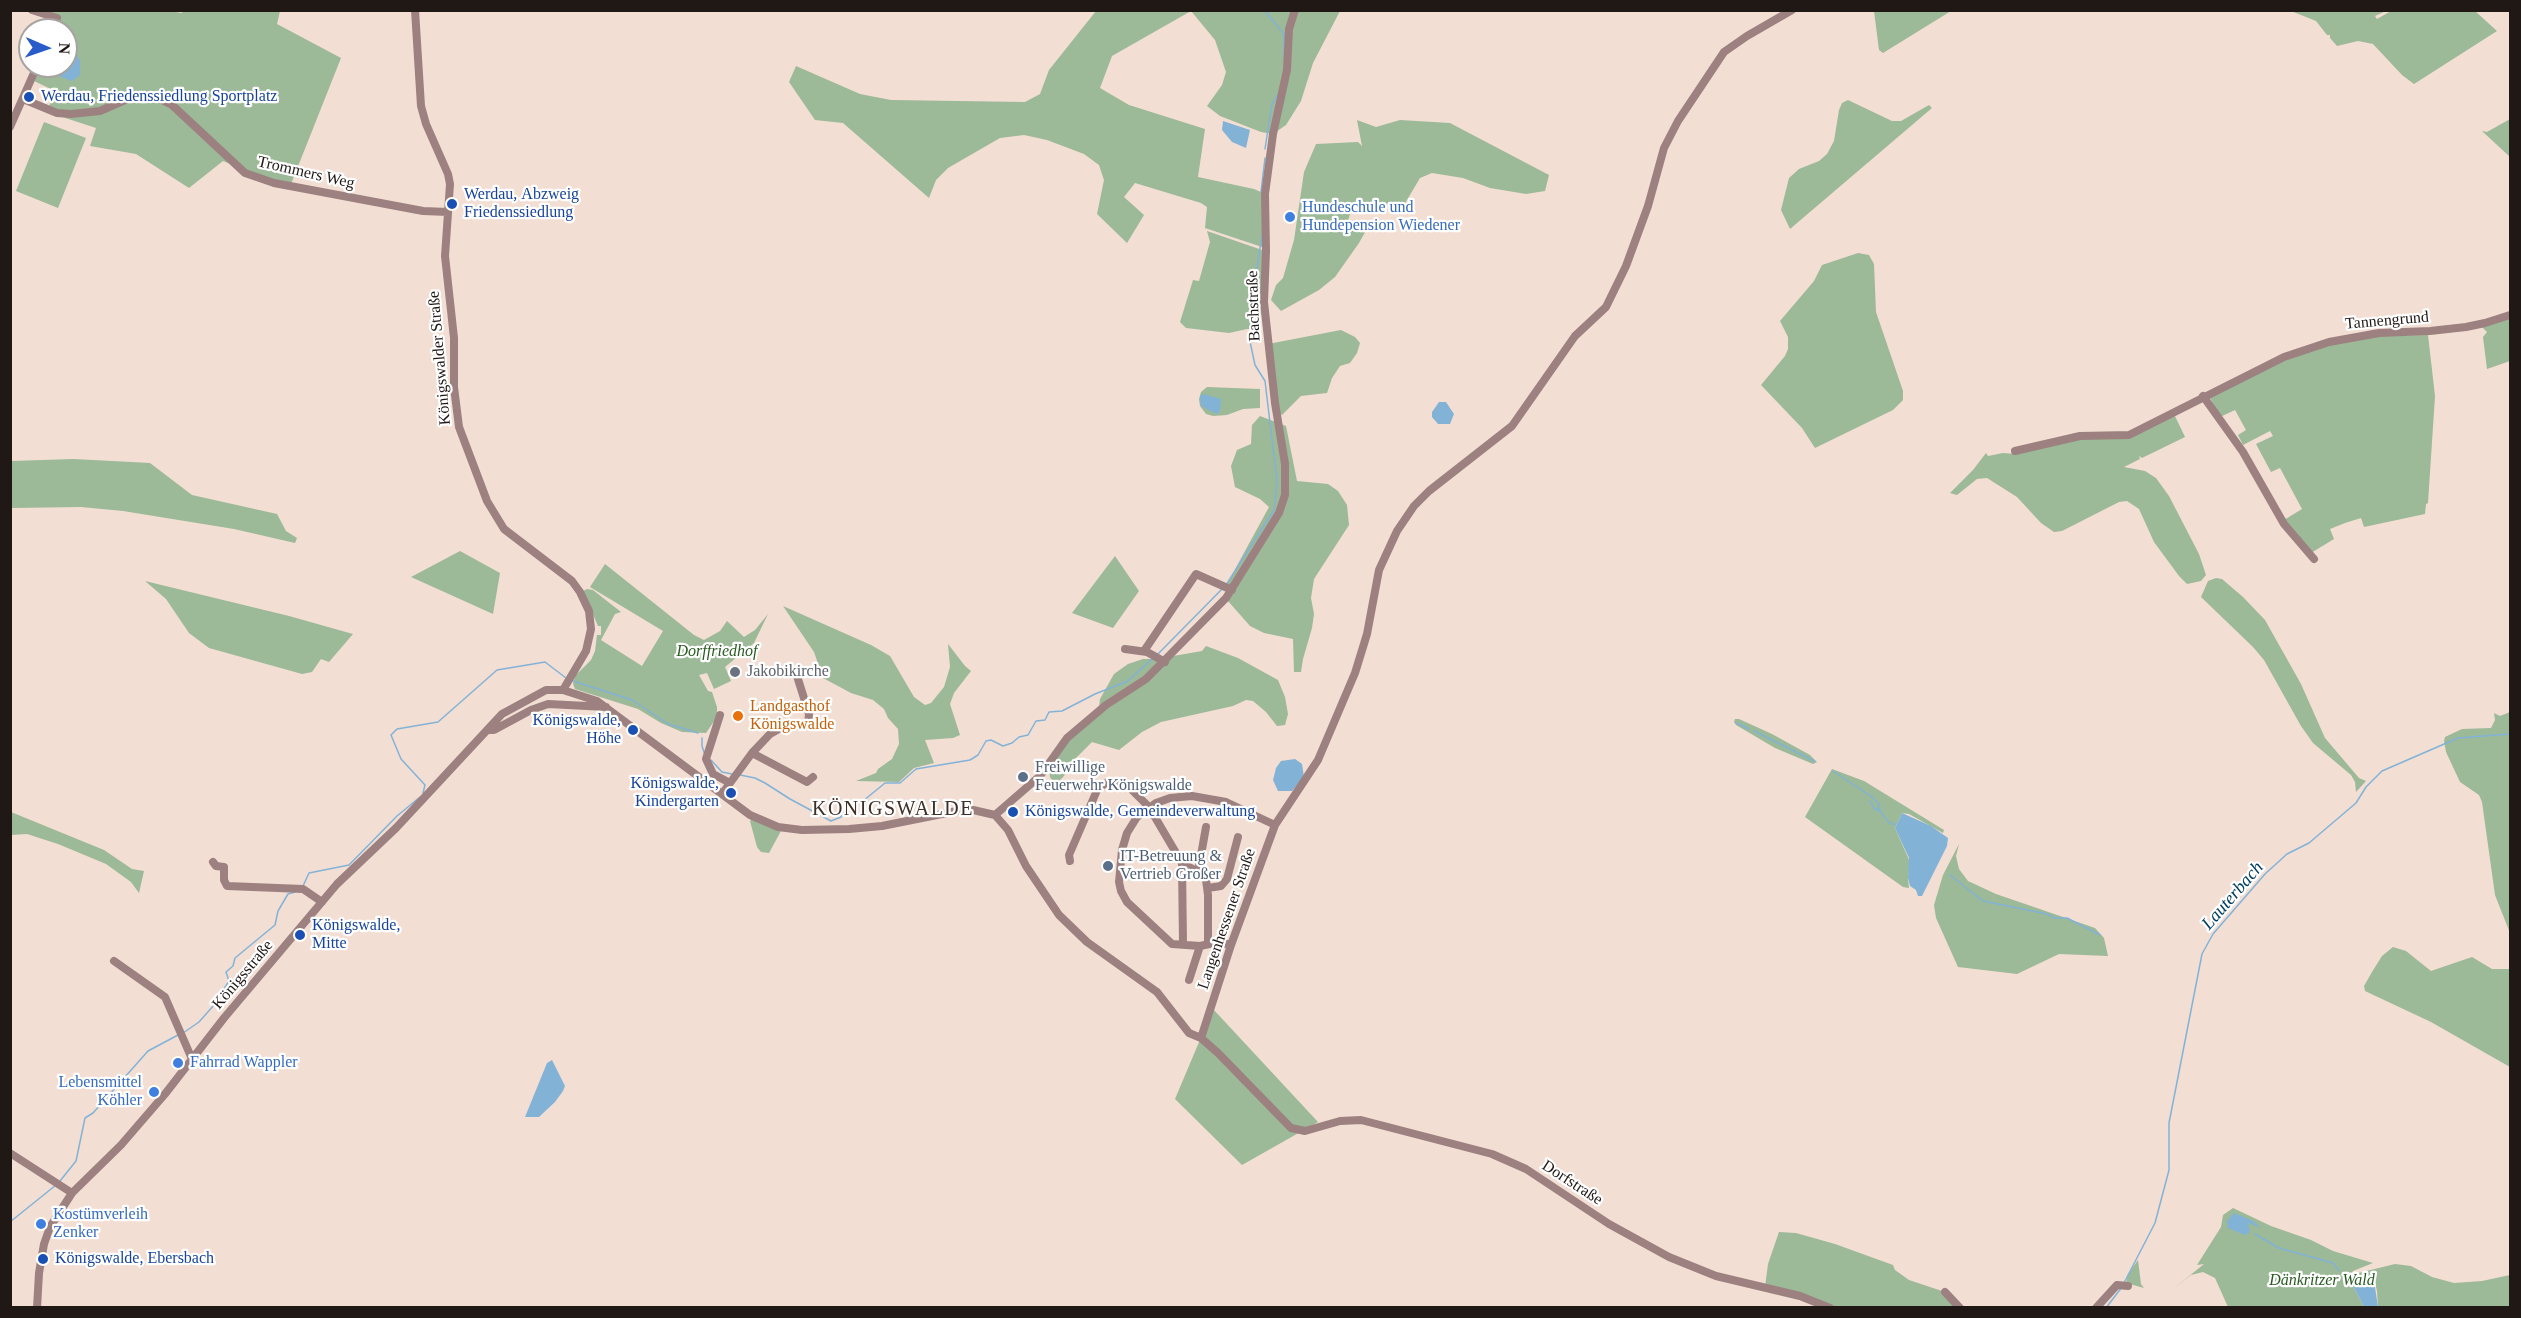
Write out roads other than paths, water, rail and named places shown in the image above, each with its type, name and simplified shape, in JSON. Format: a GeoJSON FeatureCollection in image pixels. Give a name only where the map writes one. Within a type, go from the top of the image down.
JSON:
{"type":"FeatureCollection","features":[{"type":"Feature","properties":{"kind":"street"},"geometry":{"type":"LineString","coordinates":[[32,10],[57,18]]}},
{"type":"Feature","properties":{"kind":"street","name":"Königswalder Straße"},"geometry":{"type":"LineString","coordinates":[[414,10],[421,106],[426,124],[448,174],[450,196],[445,256],[454,338],[454,387],[459,427],[487,501],[504,529],[572,581],[589,611],[591,629],[586,651],[565,686]]}},
{"type":"Feature","properties":{"kind":"street","name":"Bachstraße"},"geometry":{"type":"LineString","coordinates":[[995,814],[1040,776],[1067,738],[1106,705],[1146,679],[1165,662],[1227,587],[1279,513],[1285,495],[1285,464],[1275,409],[1264,302],[1265,194],[1273,134],[1287,70],[1289,29],[1295,10]]}},
{"type":"Feature","properties":{"kind":"street","name":"Langenhessener Straße"},"geometry":{"type":"LineString","coordinates":[[1201,1038],[1231,945],[1275,825],[1322,752],[1360,661],[1379,570],[1387,549],[1405,518],[1429,491],[1512,426],[1575,336],[1606,307],[1626,266],[1648,206],[1664,148],[1678,121],[1724,52],[1792,10]]}},
{"type":"Feature","properties":{"kind":"street"},"geometry":{"type":"LineString","coordinates":[[11,125],[32,78]]}},
{"type":"Feature","properties":{"kind":"street","name":"Trommers Weg"},"geometry":{"type":"LineString","coordinates":[[23,99],[57,113],[90,113],[132,97],[154,96],[172,105],[208,137],[232,164],[245,173],[258,178],[423,211],[448,212]]}},
{"type":"Feature","properties":{"kind":"street","name":"Tannengrund"},"geometry":{"type":"LineString","coordinates":[[2015,451],[2080,435],[2129,435],[2284,357],[2329,342],[2369,334],[2466,327],[2511,315]]}},
{"type":"Feature","properties":{"kind":"street"},"geometry":{"type":"LineString","coordinates":[[2203,396],[2242,452],[2284,524],[2314,559]]}},
{"type":"Feature","properties":{"kind":"street"},"geometry":{"type":"LineString","coordinates":[[1151,654],[1196,574],[1227,587]]}},
{"type":"Feature","properties":{"kind":"street"},"geometry":{"type":"LineString","coordinates":[[1125,649],[1151,654],[1165,662]]}},
{"type":"Feature","properties":{"kind":"street"},"geometry":{"type":"LineString","coordinates":[[722,794],[752,753],[777,729],[784,726],[808,724],[809,714],[797,676]]}},
{"type":"Feature","properties":{"kind":"street"},"geometry":{"type":"LineString","coordinates":[[565,686],[608,707],[755,819],[778,827],[802,830],[866,828],[957,811],[973,810],[995,814],[1008,830],[1026,866],[1059,915],[1087,942],[1157,992],[1189,1033],[1201,1038]]}},
{"type":"Feature","properties":{"kind":"street","name":"Königsstraße"},"geometry":{"type":"LineString","coordinates":[[37,1308],[44,1244],[53,1222],[72,1193],[121,1144],[165,1094],[337,884],[396,828],[502,714],[533,695],[565,686]]}},
{"type":"Feature","properties":{"kind":"street"},"geometry":{"type":"LineString","coordinates":[[488,730],[494,730],[531,710],[548,704],[608,707]]}},
{"type":"Feature","properties":{"kind":"street"},"geometry":{"type":"LineString","coordinates":[[720,715],[707,755],[709,769],[730,783]]}},
{"type":"Feature","properties":{"kind":"street"},"geometry":{"type":"LineString","coordinates":[[752,753],[807,782],[813,777]]}},
{"type":"Feature","properties":{"kind":"street"},"geometry":{"type":"LineString","coordinates":[[1070,861],[1069,855],[1088,807],[1100,785],[1114,781],[1125,783],[1149,807],[1182,863],[1198,872],[1206,880],[1208,888],[1204,944],[1190,980]]}},
{"type":"Feature","properties":{"kind":"street"},"geometry":{"type":"LineString","coordinates":[[1231,945],[1172,944],[1127,902],[1121,891],[1119,872],[1127,833],[1137,817],[1149,807],[1170,798],[1209,798],[1240,807],[1275,825]]}},
{"type":"Feature","properties":{"kind":"street"},"geometry":{"type":"LineString","coordinates":[[1198,872],[1206,827]]}},
{"type":"Feature","properties":{"kind":"street"},"geometry":{"type":"LineString","coordinates":[[1208,888],[1221,886],[1227,879],[1238,837]]}},
{"type":"Feature","properties":{"kind":"street"},"geometry":{"type":"LineString","coordinates":[[213,862],[216,866],[224,867],[224,880],[227,886],[300,889],[322,902]]}},
{"type":"Feature","properties":{"kind":"street"},"geometry":{"type":"LineString","coordinates":[[1182,863],[1180,885],[1183,944]]}},
{"type":"Feature","properties":{"kind":"street"},"geometry":{"type":"LineString","coordinates":[[114,962],[165,997],[192,1059]]}},
{"type":"Feature","properties":{"kind":"street","name":"Dorfstraße"},"geometry":{"type":"LineString","coordinates":[[1201,1038],[1250,1084],[1291,1128],[1305,1131],[1340,1121],[1361,1120],[1492,1154],[1526,1169],[1610,1224],[1669,1257],[1716,1276],[1800,1296],[1830,1308]]}},
{"type":"Feature","properties":{"kind":"street"},"geometry":{"type":"LineString","coordinates":[[10,1153],[72,1193]]}},
{"type":"Feature","properties":{"kind":"street"},"geometry":{"type":"LineString","coordinates":[[2096,1308],[2115,1286],[2126,1285]]}},
{"type":"Feature","properties":{"kind":"street"},"geometry":{"type":"LineString","coordinates":[[1945,1292],[1960,1308]]}},
{"type":"Feature","properties":{"kind":"water"},"geometry":{"type":"Polygon","coordinates":[[[78,57],[80,61],[78,76],[78,57]]]}},
{"type":"Feature","properties":{"kind":"water"},"geometry":{"type":"Polygon","coordinates":[[[1223,121],[1250,130],[1246,148],[1232,142],[1222,130],[1223,121]]]}},
{"type":"Feature","properties":{"kind":"water"},"geometry":{"type":"Polygon","coordinates":[[[1203,394],[1221,399],[1220,411],[1217,414],[1201,406],[1200,396],[1203,394]]]}},
{"type":"Feature","properties":{"kind":"water"},"geometry":{"type":"Polygon","coordinates":[[[1439,402],[1446,402],[1454,414],[1450,424],[1438,424],[1432,417],[1432,412],[1439,402]]]}},
{"type":"Feature","properties":{"kind":"water"},"geometry":{"type":"Polygon","coordinates":[[[1295,759],[1302,764],[1304,777],[1292,791],[1278,791],[1273,780],[1276,768],[1281,761],[1295,759]]]}},
{"type":"Feature","properties":{"kind":"water"},"geometry":{"type":"Polygon","coordinates":[[[1902,813],[1931,826],[1948,838],[1947,846],[1922,896],[1918,896],[1916,890],[1910,886],[1909,858],[1895,828],[1902,813]]]}},
{"type":"Feature","properties":{"kind":"water"},"geometry":{"type":"Polygon","coordinates":[[[552,1060],[565,1086],[563,1091],[539,1117],[525,1117],[547,1063],[552,1060]]]}},
{"type":"Feature","properties":{"kind":"water"},"geometry":{"type":"Polygon","coordinates":[[[2234,1213],[2253,1221],[2261,1228],[2248,1223],[2250,1232],[2245,1235],[2228,1228],[2227,1221],[2234,1213]]]}},
{"type":"Feature","properties":{"kind":"water"},"geometry":{"type":"Polygon","coordinates":[[[2373,1274],[2378,1307],[2364,1307],[2350,1280],[2373,1274]]]}},
{"type":"Feature","properties":{"kind":"waterway"},"geometry":{"type":"LineString","coordinates":[[1264,10],[1284,34],[1284,58]]}},
{"type":"Feature","properties":{"kind":"waterway"},"geometry":{"type":"LineString","coordinates":[[1265,149],[1272,104],[1278,95]]}},
{"type":"Feature","properties":{"kind":"waterway"},"geometry":{"type":"LineString","coordinates":[[1261,192],[1265,158]]}},
{"type":"Feature","properties":{"kind":"waterway"},"geometry":{"type":"LineString","coordinates":[[1250,328],[1256,302],[1254,287],[1262,235]]}},
{"type":"Feature","properties":{"kind":"waterway"},"geometry":{"type":"LineString","coordinates":[[1226,585],[1274,510],[1277,481],[1265,381],[1255,365],[1249,337]]}},
{"type":"Feature","properties":{"kind":"waterway"},"geometry":{"type":"LineString","coordinates":[[1157,655],[1223,588]]}},
{"type":"Feature","properties":{"kind":"waterway"},"geometry":{"type":"LineString","coordinates":[[850,806],[863,801],[885,783],[900,783],[916,769],[970,760],[978,755],[986,741],[991,740],[1003,746],[1012,743],[1019,737],[1028,735],[1036,721],[1045,720],[1049,712],[1062,711],[1095,694],[1128,681],[1153,658]]}},
{"type":"Feature","properties":{"kind":"waterway"},"geometry":{"type":"LineString","coordinates":[[423,793],[425,785],[401,759],[391,735],[397,729],[438,722],[497,670],[545,662],[566,678]]}},
{"type":"Feature","properties":{"kind":"waterway"},"geometry":{"type":"LineString","coordinates":[[573,681],[632,700],[668,724],[698,733]]}},
{"type":"Feature","properties":{"kind":"waterway"},"geometry":{"type":"LineString","coordinates":[[1737,723],[1749,729]]}},
{"type":"Feature","properties":{"kind":"waterway"},"geometry":{"type":"LineString","coordinates":[[1754,731],[1814,761]]}},
{"type":"Feature","properties":{"kind":"waterway","name":"Lauterbach"},"geometry":{"type":"LineString","coordinates":[[2124,1283],[2155,1223],[2169,1170],[2169,1123],[2202,954],[2213,934],[2265,874],[2287,854],[2309,843],[2356,803],[2366,787],[2382,771],[2458,738],[2510,734]]}},
{"type":"Feature","properties":{"kind":"waterway"},"geometry":{"type":"LineString","coordinates":[[702,738],[705,755]]}},
{"type":"Feature","properties":{"kind":"waterway"},"geometry":{"type":"LineString","coordinates":[[711,760],[722,772],[732,774]]}},
{"type":"Feature","properties":{"kind":"waterway"},"geometry":{"type":"LineString","coordinates":[[1833,771],[1872,797],[1879,804],[1878,808],[1886,819],[1891,824],[1895,824]]}},
{"type":"Feature","properties":{"kind":"waterway"},"geometry":{"type":"LineString","coordinates":[[740,775],[765,783],[831,821],[841,817],[844,812]]}},
{"type":"Feature","properties":{"kind":"waterway"},"geometry":{"type":"LineString","coordinates":[[303,886],[309,873],[349,865],[397,816],[420,797]]}},
{"type":"Feature","properties":{"kind":"waterway"},"geometry":{"type":"LineString","coordinates":[[1870,801],[1879,811]]}},
{"type":"Feature","properties":{"kind":"waterway"},"geometry":{"type":"LineString","coordinates":[[1950,875],[1983,901],[2047,914],[2054,918],[2067,918],[2100,935]]}},
{"type":"Feature","properties":{"kind":"waterway"},"geometry":{"type":"LineString","coordinates":[[183,1033],[199,1022],[214,1005],[229,981],[226,972],[233,966],[235,958],[275,925],[278,911],[288,894],[295,892]]}},
{"type":"Feature","properties":{"kind":"waterway"},"geometry":{"type":"LineString","coordinates":[[60,1181],[76,1161],[85,1118],[93,1113],[148,1051],[178,1035]]}},
{"type":"Feature","properties":{"kind":"waterway"},"geometry":{"type":"LineString","coordinates":[[10,1222],[56,1185]]}},
{"type":"Feature","properties":{"kind":"waterway"},"geometry":{"type":"LineString","coordinates":[[2255,1234],[2279,1248],[2333,1263],[2339,1271]]}},
{"type":"Feature","properties":{"kind":"waterway"},"geometry":{"type":"LineString","coordinates":[[10,1244],[10,1274]]}},
{"type":"Feature","properties":{"kind":"waterway","name":"Lauterbach"},"geometry":{"type":"LineString","coordinates":[[2106,1308],[2122,1287]]}},
{"type":"Feature","properties":{"kind":"place","name":"Werdau, Friedenssiedlung Sportplatz"},"geometry":{"type":"Point","coordinates":[29,97]}},
{"type":"Feature","properties":{"kind":"place","name":"Werdau, Abzweig Friedenssiedlung"},"geometry":{"type":"Point","coordinates":[452,204]}},
{"type":"Feature","properties":{"kind":"place","name":"Hundeschule und Hundepension Wiedener"},"geometry":{"type":"Point","coordinates":[1290,217]}},
{"type":"Feature","properties":{"kind":"place","name":"Jakobikirche"},"geometry":{"type":"Point","coordinates":[735,672]}},
{"type":"Feature","properties":{"kind":"place","name":"Landgasthof Königswalde"},"geometry":{"type":"Point","coordinates":[738,716]}},
{"type":"Feature","properties":{"kind":"place","name":"Königswalde, Höhe"},"geometry":{"type":"Point","coordinates":[633,730]}},
{"type":"Feature","properties":{"kind":"place","name":"Freiwillige Feuerwehr Königswalde"},"geometry":{"type":"Point","coordinates":[1023,777]}},
{"type":"Feature","properties":{"kind":"place","name":"Königswalde, Kindergarten"},"geometry":{"type":"Point","coordinates":[731,793]}},
{"type":"Feature","properties":{"kind":"place","name":"Königswalde, Gemeindeverwaltung"},"geometry":{"type":"Point","coordinates":[1013,812]}},
{"type":"Feature","properties":{"kind":"place","name":"IT-Betreuung & Vertrieb Großer"},"geometry":{"type":"Point","coordinates":[1108,866]}},
{"type":"Feature","properties":{"kind":"place","name":"Königswalde, Mitte"},"geometry":{"type":"Point","coordinates":[300,935]}},
{"type":"Feature","properties":{"kind":"place","name":"Fahrrad Wappler"},"geometry":{"type":"Point","coordinates":[178,1063]}},
{"type":"Feature","properties":{"kind":"place","name":"Lebensmittel Köhler"},"geometry":{"type":"Point","coordinates":[154,1092]}},
{"type":"Feature","properties":{"kind":"place","name":"Kostümverleih Zenker"},"geometry":{"type":"Point","coordinates":[41,1224]}},
{"type":"Feature","properties":{"kind":"place","name":"Königswalde, Ebersbach"},"geometry":{"type":"Point","coordinates":[43,1259]}},
{"type":"Feature","properties":{"kind":"district","name":"KÖNIGSWALDE"},"geometry":{"type":"Point","coordinates":[893,810]}},
{"type":"Feature","properties":{"kind":"park label","name":"Dorffriedhof"},"geometry":{"type":"Point","coordinates":[717,652]}},
{"type":"Feature","properties":{"kind":"park label","name":"Dänkritzer Wald"},"geometry":{"type":"Point","coordinates":[2322,1281]}}]}
